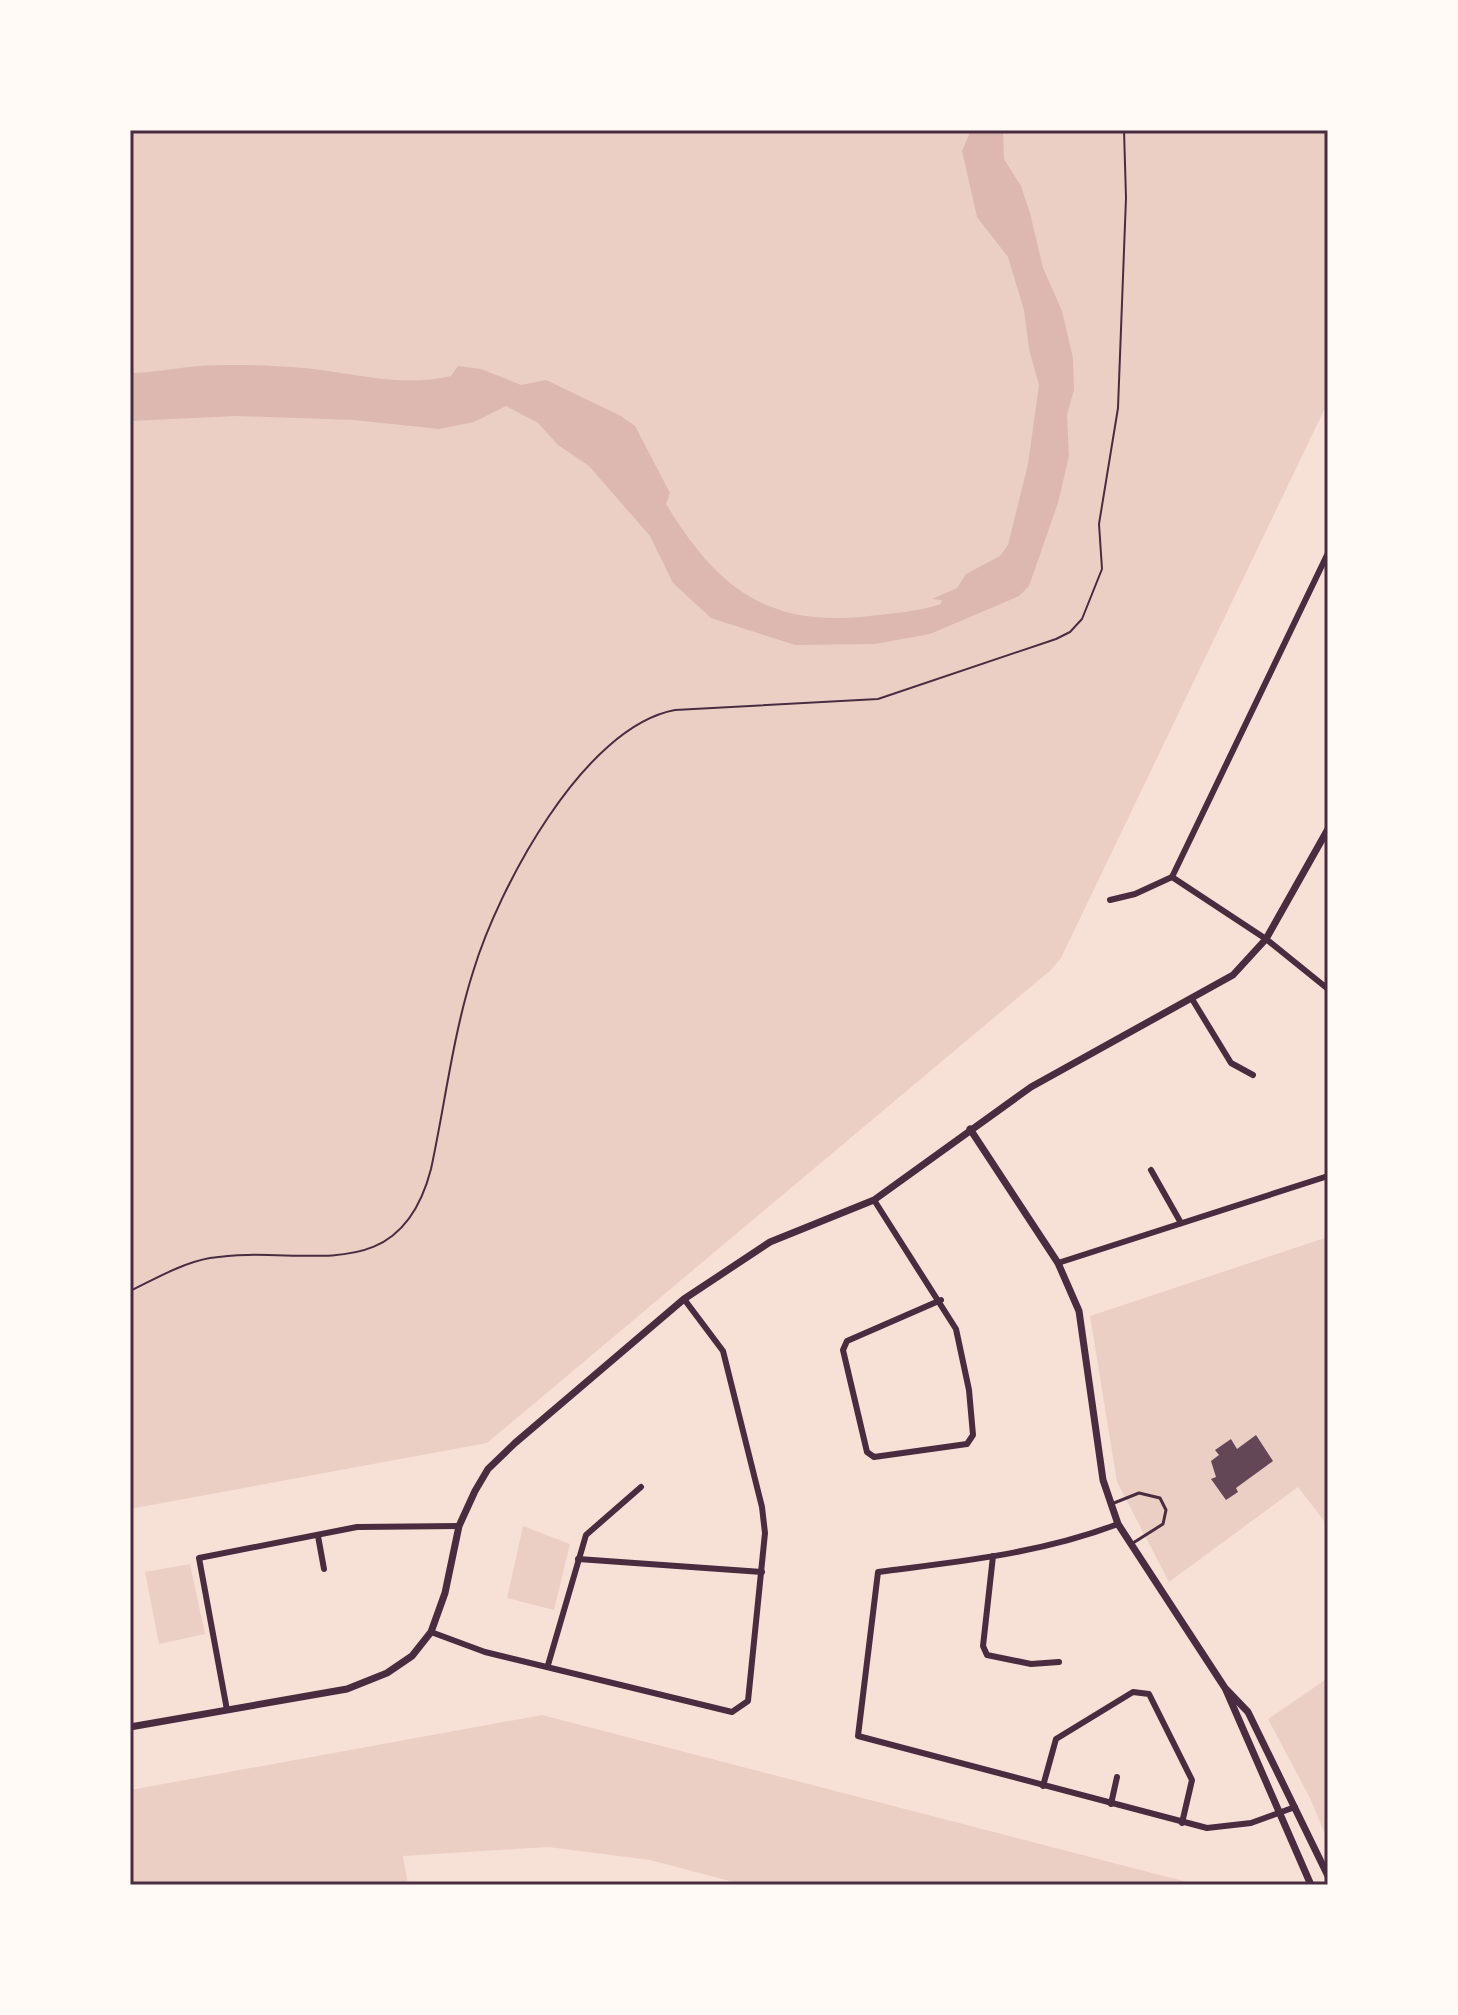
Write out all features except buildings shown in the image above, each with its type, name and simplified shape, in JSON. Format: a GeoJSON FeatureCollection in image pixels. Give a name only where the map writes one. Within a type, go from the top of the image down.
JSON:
{"type":"FeatureCollection","features":[{"type":"Feature","properties":{"kind":"street"},"geometry":{"type":"LineString","coordinates":[[1110,900],[1135,894],[1172,877],[1328,553]]}},
{"type":"Feature","properties":{"kind":"street"},"geometry":{"type":"LineString","coordinates":[[130,1727],[347,1689],[387,1673],[412,1656],[431,1632],[445,1593],[459,1526],[488,1469],[684,1299],[770,1242],[874,1200],[1031,1087],[1233,975],[1266,939],[1328,829]]}},
{"type":"Feature","properties":{"kind":"street"},"geometry":{"type":"LineString","coordinates":[[1172,877],[1266,939],[1328,989]]}},
{"type":"Feature","properties":{"kind":"street"},"geometry":{"type":"LineString","coordinates":[[1192,999],[1231,1063],[1253,1075]]}},
{"type":"Feature","properties":{"kind":"street"},"geometry":{"type":"LineString","coordinates":[[970,1129],[1058,1263],[1079,1311],[1110,1504],[1118,1524],[1225,1688],[1248,1712],[1328,1876]]}},
{"type":"Feature","properties":{"kind":"street"},"geometry":{"type":"LineString","coordinates":[[1151,1170],[1181,1223]]}},
{"type":"Feature","properties":{"kind":"street"},"geometry":{"type":"LineString","coordinates":[[1058,1263],[1328,1176]]}},
{"type":"Feature","properties":{"kind":"street"},"geometry":{"type":"LineString","coordinates":[[874,1200],[941,1300],[956,1329],[969,1390],[973,1435],[967,1444],[874,1457],[867,1452],[843,1350],[847,1341],[941,1300]]}},
{"type":"Feature","properties":{"kind":"street"},"geometry":{"type":"LineString","coordinates":[[431,1632],[485,1652],[732,1712],[748,1701],[765,1533],[762,1507],[723,1351],[684,1299]]}},
{"type":"Feature","properties":{"kind":"street"},"geometry":{"type":"LineString","coordinates":[[548,1665],[586,1535],[641,1487]]}},
{"type":"Feature","properties":{"kind":"street"},"geometry":{"type":"LineString","coordinates":[[1118,1524],[1068,1543],[878,1572],[858,1736],[1207,1828],[1278,1816],[1295,1807]]}},
{"type":"Feature","properties":{"kind":"street"},"geometry":{"type":"LineString","coordinates":[[227,1710],[199,1558],[357,1527],[459,1526]]}},
{"type":"Feature","properties":{"kind":"street"},"geometry":{"type":"LineString","coordinates":[[318,1536],[324,1569]]}},
{"type":"Feature","properties":{"kind":"street"},"geometry":{"type":"LineString","coordinates":[[993,1556],[983,1646],[987,1655],[1031,1664],[1059,1662]]}},
{"type":"Feature","properties":{"kind":"street"},"geometry":{"type":"LineString","coordinates":[[578,1559],[762,1572]]}},
{"type":"Feature","properties":{"kind":"street"},"geometry":{"type":"LineString","coordinates":[[1225,1688],[1278,1816],[1311,1885]]}},
{"type":"Feature","properties":{"kind":"street"},"geometry":{"type":"LineString","coordinates":[[1043,1786],[1056,1739],[1133,1692],[1149,1694],[1192,1780],[1182,1823]]}},
{"type":"Feature","properties":{"kind":"street"},"geometry":{"type":"LineString","coordinates":[[1111,1804],[1117,1777]]}},
{"type":"Feature","properties":{"kind":"lane"},"geometry":{"type":"LineString","coordinates":[[1110,1504],[1139,1493],[1160,1498],[1166,1510],[1163,1524],[1130,1545]]}},
{"type":"Feature","properties":{"kind":"path"},"geometry":{"type":"LineString","coordinates":[[130,1291],[187,1264],[213,1257],[330,1255],[375,1247],[387,1242],[413,1218],[423,1198],[431,1169],[479,954],[554,806],[593,759],[618,740],[654,717],[675,710],[878,699],[1056,639],[1076,626],[1102,573],[1099,524],[1116,426],[1126,198],[1124,130]]}},
{"type":"Feature","properties":{"kind":"shaded area"},"geometry":{"type":"Polygon","coordinates":[[[130,130],[1328,130],[1328,402],[1061,958],[1052,969],[487,1443],[130,1509],[130,130]]]}},
{"type":"Feature","properties":{"kind":"shaded area"},"geometry":{"type":"Polygon","coordinates":[[[971,130],[1003,130],[1004,159],[1021,186],[1043,268],[1062,311],[1073,358],[1074,390],[1067,415],[1069,456],[1058,503],[1029,586],[1019,596],[930,634],[875,644],[795,645],[711,618],[673,583],[650,536],[589,466],[558,445],[538,423],[506,406],[474,422],[439,429],[354,420],[237,416],[130,421],[130,373],[198,366],[291,367],[411,380],[451,376],[458,366],[481,369],[521,385],[546,380],[621,416],[635,426],[670,493],[666,504],[685,533],[726,580],[749,596],[774,608],[833,618],[905,612],[941,604],[942,600],[932,599],[957,588],[966,574],[1000,556],[1008,545],[1028,464],[1039,385],[1029,349],[1024,310],[1008,257],[977,217],[962,151],[971,130]]]}},
{"type":"Feature","properties":{"kind":"shaded area"},"geometry":{"type":"Polygon","coordinates":[[[1328,1237],[1328,1526],[1298,1487],[1169,1582],[1117,1482],[1090,1316],[1328,1237]]]}},
{"type":"Feature","properties":{"kind":"shaded area"},"geometry":{"type":"Polygon","coordinates":[[[523,1526],[570,1544],[554,1610],[507,1598],[523,1526]]]}},
{"type":"Feature","properties":{"kind":"shaded area"},"geometry":{"type":"Polygon","coordinates":[[[190,1564],[205,1634],[159,1644],[145,1572],[190,1564]]]}},
{"type":"Feature","properties":{"kind":"shaded area"},"geometry":{"type":"Polygon","coordinates":[[[1328,1678],[1328,1841],[1310,1798],[1268,1719],[1328,1678]]]}},
{"type":"Feature","properties":{"kind":"shaded area"},"geometry":{"type":"Polygon","coordinates":[[[542,1715],[1199,1885],[745,1885],[650,1860],[548,1847],[403,1856],[408,1885],[130,1885],[130,1790],[542,1715]]]}}]}
